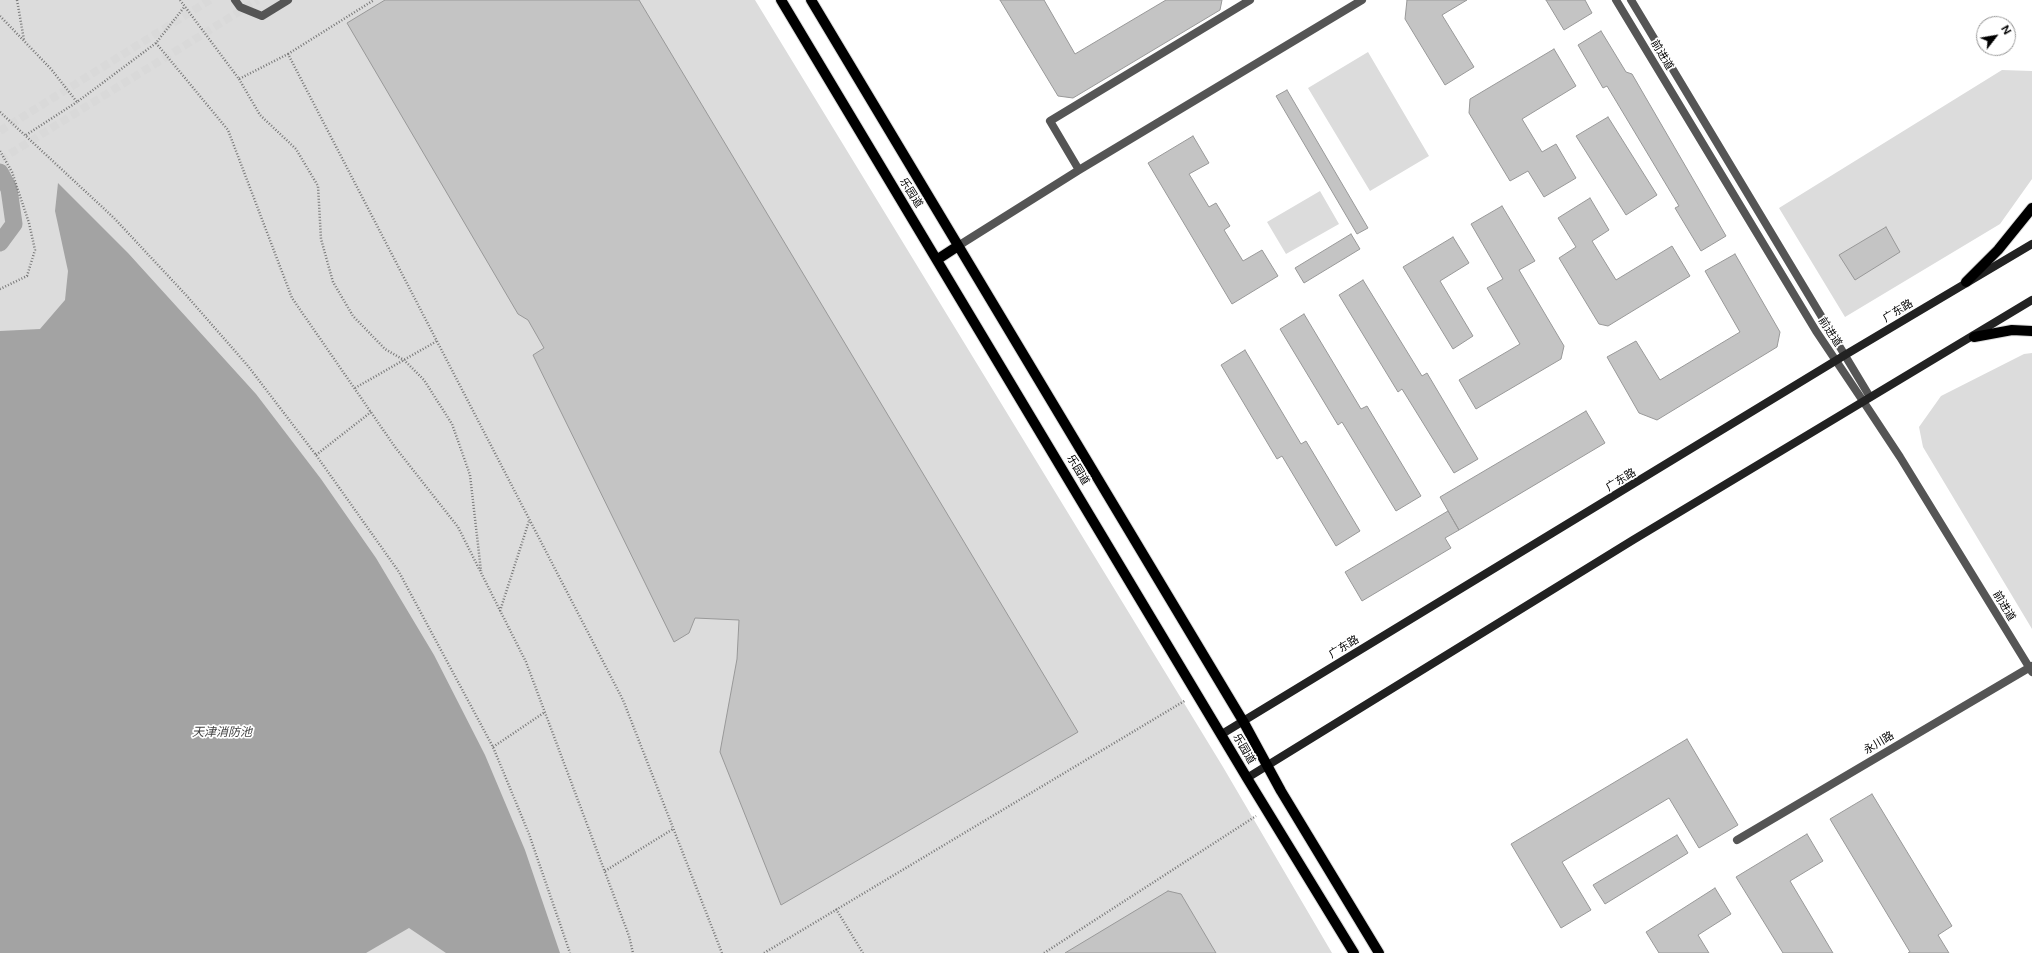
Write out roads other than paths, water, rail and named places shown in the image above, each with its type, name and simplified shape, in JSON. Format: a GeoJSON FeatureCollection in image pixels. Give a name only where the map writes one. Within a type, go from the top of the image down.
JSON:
{"type":"FeatureCollection","features":[{"type":"Feature","properties":{"kind":"main road","name":"乐园道"},"geometry":{"type":"LineString","coordinates":[[781,0],[938,259],[1247,778],[1354,953]]}},
{"type":"Feature","properties":{"kind":"main road","name":"乐园道"},"geometry":{"type":"LineString","coordinates":[[811,0],[1243,721],[1285,798],[1379,953]]}},
{"type":"Feature","properties":{"kind":"main road"},"geometry":{"type":"LineString","coordinates":[[1966,282],[1998,250],[2032,208]]}},
{"type":"Feature","properties":{"kind":"main road","name":"广东路"},"geometry":{"type":"LineString","coordinates":[[1222,734],[1845,355],[2032,244]]}},
{"type":"Feature","properties":{"kind":"main road"},"geometry":{"type":"LineString","coordinates":[[938,259],[958,246]]}},
{"type":"Feature","properties":{"kind":"main road"},"geometry":{"type":"LineString","coordinates":[[1247,778],[1862,401],[1974,337],[2032,300]]}},
{"type":"Feature","properties":{"kind":"main road"},"geometry":{"type":"LineString","coordinates":[[1974,337],[2012,330],[2032,331]]}},
{"type":"Feature","properties":{"kind":"street"},"geometry":{"type":"LineString","coordinates":[[235,0],[240,6],[262,16],[288,0]]}},
{"type":"Feature","properties":{"kind":"street"},"geometry":{"type":"LineString","coordinates":[[1079,170],[1050,121],[1250,0]]}},
{"type":"Feature","properties":{"kind":"street"},"geometry":{"type":"LineString","coordinates":[[958,246],[1079,170],[1362,0]]}},
{"type":"Feature","properties":{"kind":"street","name":"前进道"},"geometry":{"type":"LineString","coordinates":[[1616,0],[1836,361],[1900,457],[2031,668]]}},
{"type":"Feature","properties":{"kind":"street","name":"前进道"},"geometry":{"type":"LineString","coordinates":[[1631,0],[1870,397]]}},
{"type":"Feature","properties":{"kind":"street","name":"永川路"},"geometry":{"type":"LineString","coordinates":[[1737,840],[2031,668]]}},
{"type":"Feature","properties":{"kind":"water","name":"天津消防池"},"geometry":{"type":"Polygon","coordinates":[[[58,183],[128,253],[256,394],[321,479],[376,558],[434,655],[485,755],[525,850],[560,953],[446,953],[409,928],[366,953],[0,953],[0,331],[40,329],[65,300],[68,271],[55,211],[58,183]]]}},
{"type":"Feature","properties":{"kind":"waterway"},"geometry":{"type":"LineString","coordinates":[[0,172],[9,189],[14,224],[0,243]]}},
{"type":"Feature","properties":{"kind":"tunnel"},"geometry":{"type":"LineString","coordinates":[[0,131],[210,0]]}},
{"type":"Feature","properties":{"kind":"tunnel"},"geometry":{"type":"LineString","coordinates":[[0,160],[258,0]]}}]}
